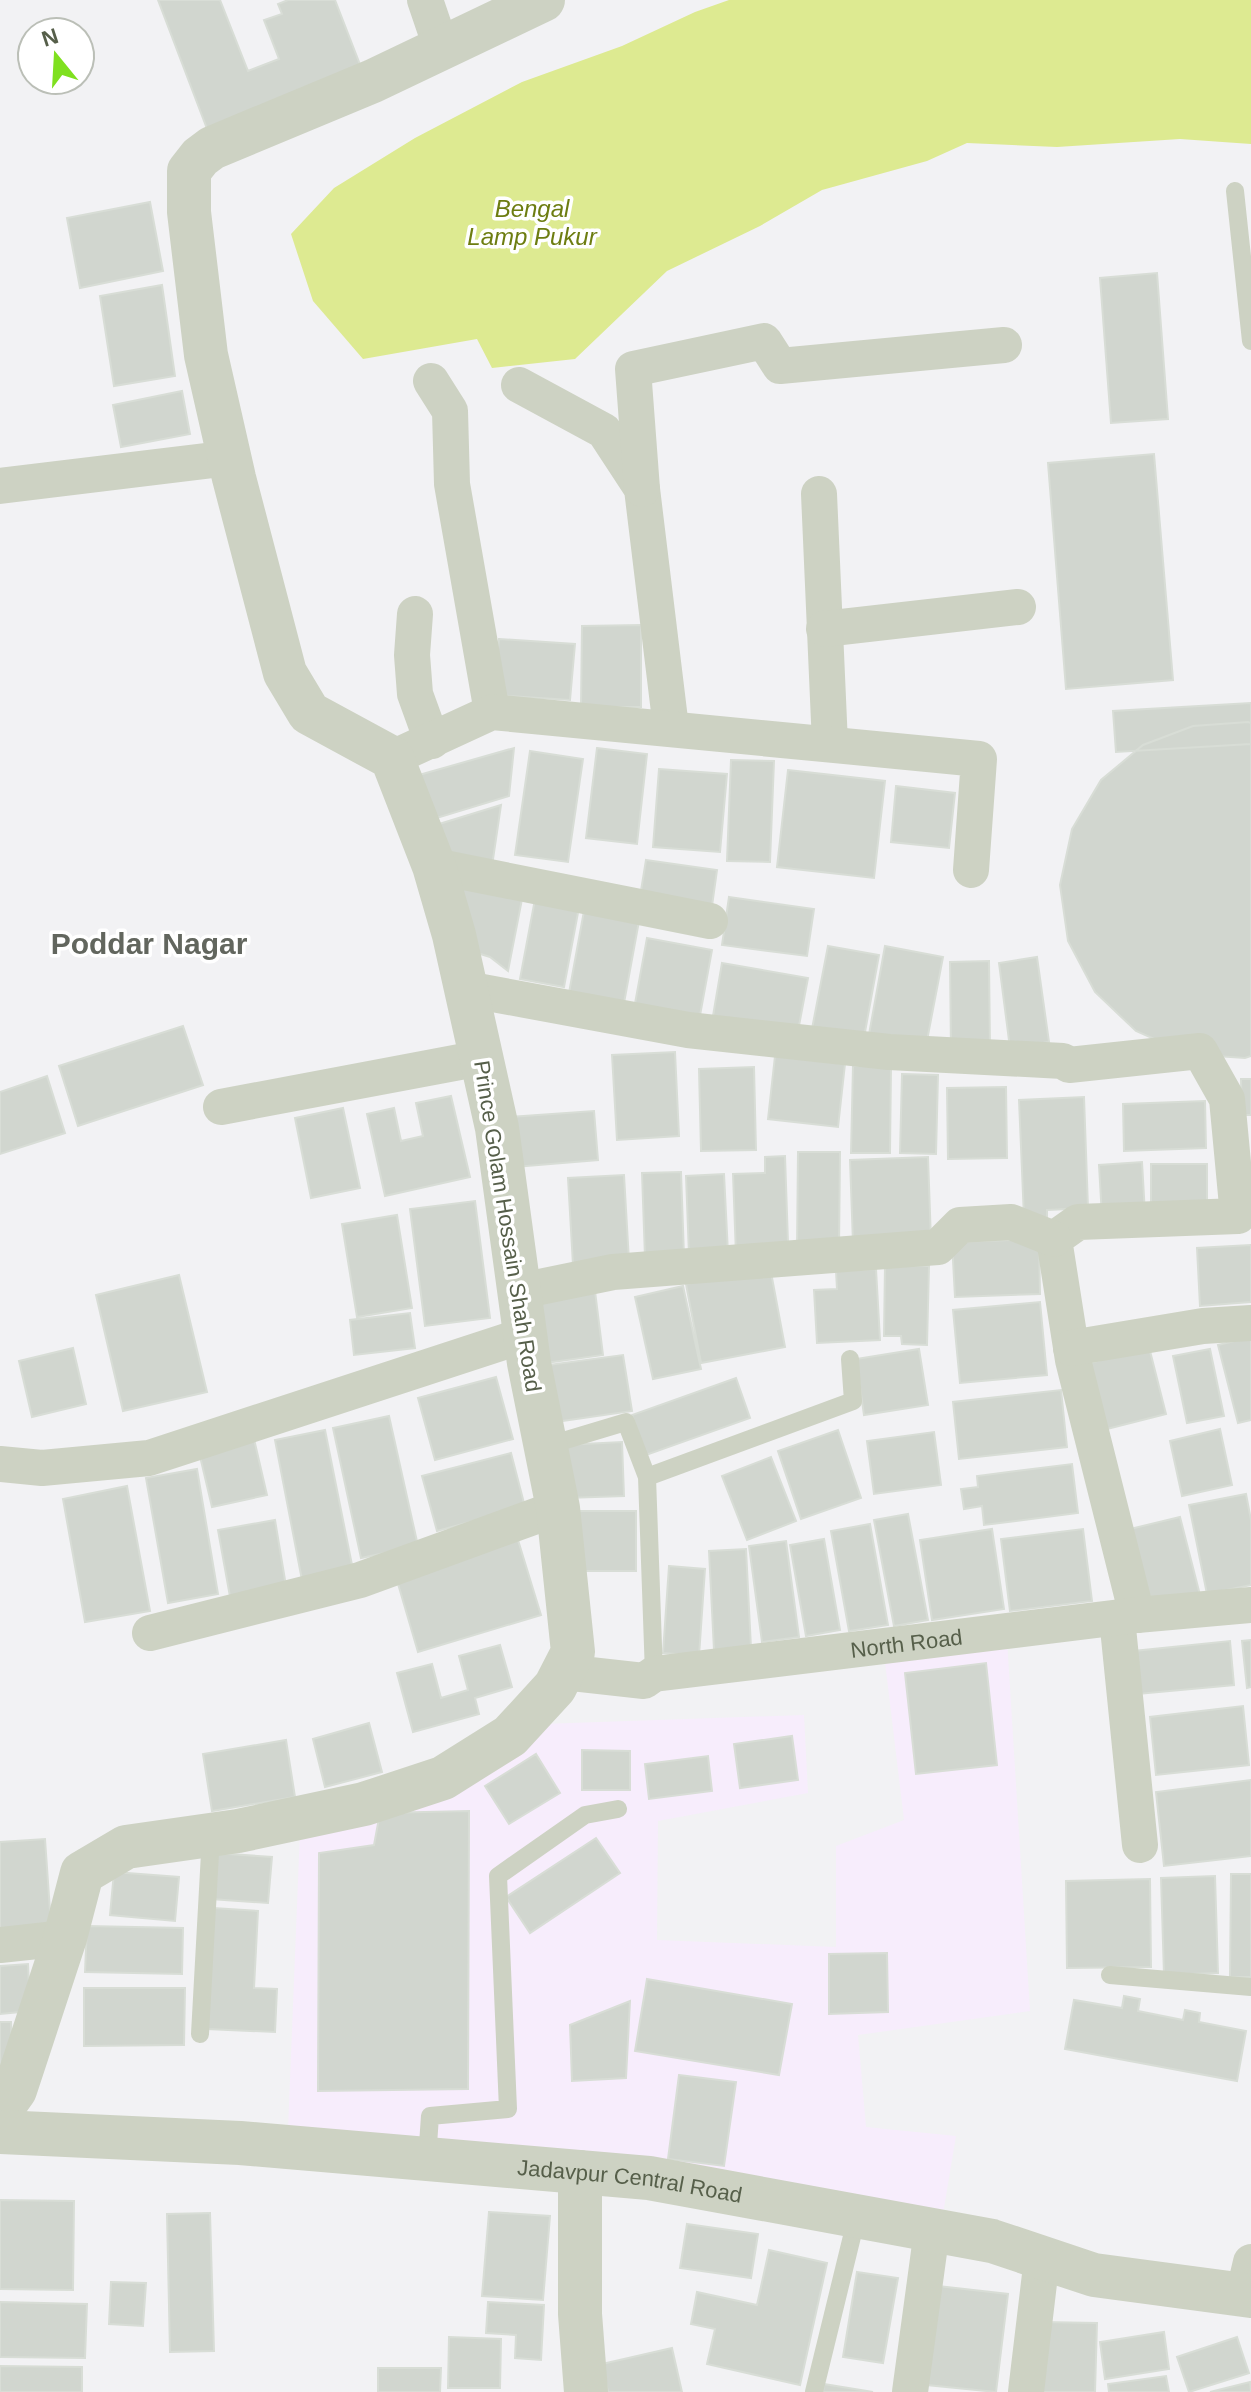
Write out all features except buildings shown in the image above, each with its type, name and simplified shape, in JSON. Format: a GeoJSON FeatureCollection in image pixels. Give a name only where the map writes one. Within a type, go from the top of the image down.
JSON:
{"type":"FeatureCollection","features":[{"type":"Feature","properties":{"kind":"street"},"geometry":{"type":"LineString","coordinates":[[425,0],[441,47]]}},
{"type":"Feature","properties":{"kind":"street"},"geometry":{"type":"LineString","coordinates":[[543,0],[373,81],[212,148],[189,171],[189,212],[206,355],[285,673],[309,713],[392,758],[492,712],[979,759],[971,870]]}},
{"type":"Feature","properties":{"kind":"street"},"geometry":{"type":"LineString","coordinates":[[671,728],[642,489],[633,369],[764,341],[780,366],[1004,345]]}},
{"type":"Feature","properties":{"kind":"street"},"geometry":{"type":"LineString","coordinates":[[431,381],[450,411],[452,484],[492,712]]}},
{"type":"Feature","properties":{"kind":"street"},"geometry":{"type":"LineString","coordinates":[[519,385],[604,431],[642,489]]}},
{"type":"Feature","properties":{"kind":"street"},"geometry":{"type":"LineString","coordinates":[[0,486],[230,458]]}},
{"type":"Feature","properties":{"kind":"street"},"geometry":{"type":"LineString","coordinates":[[819,494],[830,744]]}},
{"type":"Feature","properties":{"kind":"street"},"geometry":{"type":"LineString","coordinates":[[824,629],[1018,607]]}},
{"type":"Feature","properties":{"kind":"street"},"geometry":{"type":"LineString","coordinates":[[415,614],[412,655],[415,694],[432,741]]}},
{"type":"Feature","properties":{"kind":"street","name":"Prince Golam Hossain Shah Road"},"geometry":{"type":"LineString","coordinates":[[0,2111],[15,2090],[65,1938],[82,1873],[126,1847],[211,1835],[364,1804],[443,1778],[510,1736],[555,1687],[573,1652],[558,1508],[525,1335],[497,1128],[454,935],[434,866],[392,758]]}},
{"type":"Feature","properties":{"kind":"street"},"geometry":{"type":"LineString","coordinates":[[434,866],[710,921]]}},
{"type":"Feature","properties":{"kind":"street"},"geometry":{"type":"LineString","coordinates":[[466,989],[688,1030],[889,1052],[1063,1061],[1069,1065],[1200,1051],[1227,1099],[1238,1216],[1078,1222],[1054,1239]]}},
{"type":"Feature","properties":{"kind":"street"},"geometry":{"type":"LineString","coordinates":[[221,1107],[481,1058]]}},
{"type":"Feature","properties":{"kind":"street"},"geometry":{"type":"LineString","coordinates":[[520,1291],[613,1272],[938,1247],[960,1225],[1011,1222],[1054,1239]]}},
{"type":"Feature","properties":{"kind":"street"},"geometry":{"type":"LineString","coordinates":[[1054,1239],[1071,1348],[1127,1617],[1140,1845]]}},
{"type":"Feature","properties":{"kind":"street"},"geometry":{"type":"LineString","coordinates":[[1071,1348],[1203,1326],[1251,1323]]}},
{"type":"Feature","properties":{"kind":"street"},"geometry":{"type":"LineString","coordinates":[[0,1464],[42,1468],[149,1458],[525,1335]]}},
{"type":"Feature","properties":{"kind":"street"},"geometry":{"type":"LineString","coordinates":[[150,1633],[360,1580],[558,1508]]}},
{"type":"Feature","properties":{"kind":"street","name":"North Road"},"geometry":{"type":"LineString","coordinates":[[563,1672],[644,1681],[654,1674],[1251,1605]]}},
{"type":"Feature","properties":{"kind":"street"},"geometry":{"type":"LineString","coordinates":[[0,1945],[65,1938]]}},
{"type":"Feature","properties":{"kind":"street","name":"Jadavpur Central Road"},"geometry":{"type":"LineString","coordinates":[[0,2132],[240,2143],[649,2178],[992,2241],[1094,2275],[1248,2285]]}},
{"type":"Feature","properties":{"kind":"street"},"geometry":{"type":"LineString","coordinates":[[580,2172],[580,2314],[586,2392]]}},
{"type":"Feature","properties":{"kind":"street"},"geometry":{"type":"LineString","coordinates":[[910,2392],[932,2230]]}},
{"type":"Feature","properties":{"kind":"street"},"geometry":{"type":"LineString","coordinates":[[1026,2392],[1042,2258]]}},
{"type":"Feature","properties":{"kind":"lane"},"geometry":{"type":"LineString","coordinates":[[1235,191],[1251,341]]}},
{"type":"Feature","properties":{"kind":"lane"},"geometry":{"type":"LineString","coordinates":[[647,1477],[853,1401],[850,1359]]}},
{"type":"Feature","properties":{"kind":"lane"},"geometry":{"type":"LineString","coordinates":[[546,1446],[626,1422],[647,1477],[654,1674]]}},
{"type":"Feature","properties":{"kind":"lane"},"geometry":{"type":"LineString","coordinates":[[427,2159],[430,2116],[508,2109],[498,1876],[585,1815],[618,1809]]}},
{"type":"Feature","properties":{"kind":"lane"},"geometry":{"type":"LineString","coordinates":[[200,2034],[211,1835]]}},
{"type":"Feature","properties":{"kind":"lane"},"geometry":{"type":"LineString","coordinates":[[1110,1975],[1251,1987]]}},
{"type":"Feature","properties":{"kind":"lane"},"geometry":{"type":"LineString","coordinates":[[814,2392],[857,2216]]}},
{"type":"Feature","properties":{"kind":"shaded area"},"geometry":{"type":"Polygon","coordinates":[[[1007,1639],[1030,2011],[858,2035],[866,2127],[956,2136],[943,2214],[288,2130],[300,1831],[542,1724],[804,1715],[808,1793],[658,1821],[657,1940],[836,1947],[836,1846],[904,1820],[885,1662],[1007,1639]]]}},
{"type":"Feature","properties":{"kind":"water","name":"Bengal Lamp Pukur"},"geometry":{"type":"Polygon","coordinates":[[[729,0],[1251,0],[1251,144],[1180,139],[1057,147],[967,143],[927,161],[822,190],[760,226],[667,271],[575,359],[492,368],[477,339],[363,359],[313,301],[291,234],[334,188],[415,138],[522,82],[622,46],[695,12],[729,0]]]}},
{"type":"Feature","properties":{"kind":"district","name":"Poddar Nagar"},"geometry":{"type":"Point","coordinates":[149,944]}}]}
